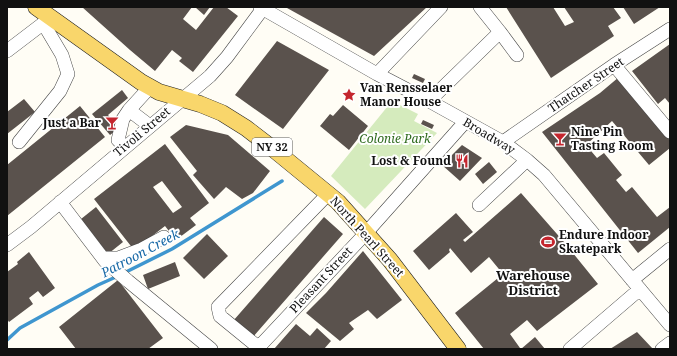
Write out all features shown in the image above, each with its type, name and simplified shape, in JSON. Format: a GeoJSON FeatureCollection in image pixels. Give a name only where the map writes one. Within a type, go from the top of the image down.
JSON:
{"type":"FeatureCollection","features":[{"type":"Feature","properties":{"kind":"main road","name":"North Pearl Street"},"geometry":{"type":"LineString","coordinates":[[36,7],[47,20],[141,82],[160,92],[200,104],[222,113],[240,124],[272,148],[338,202],[390,260],[458,349]]}},
{"type":"Feature","properties":{"kind":"street"},"geometry":{"type":"LineString","coordinates":[[377,74],[441,7]]}},
{"type":"Feature","properties":{"kind":"street"},"geometry":{"type":"LineString","coordinates":[[480,7],[517,55]]}},
{"type":"Feature","properties":{"kind":"street","name":"Broadway"},"geometry":{"type":"LineString","coordinates":[[262,8],[377,74],[503,142],[527,160],[544,176],[670,325]]}},
{"type":"Feature","properties":{"kind":"street","name":"Tivoli Street"},"geometry":{"type":"LineString","coordinates":[[7,245],[210,76],[227,57],[262,8]]}},
{"type":"Feature","properties":{"kind":"street"},"geometry":{"type":"LineString","coordinates":[[7,51],[47,20],[62,54],[68,74],[60,91],[19,142]]}},
{"type":"Feature","properties":{"kind":"street","name":"Thatcher Street"},"geometry":{"type":"LineString","coordinates":[[503,142],[614,65],[670,29]]}},
{"type":"Feature","properties":{"kind":"street"},"geometry":{"type":"LineString","coordinates":[[429,101],[500,32]]}},
{"type":"Feature","properties":{"kind":"street"},"geometry":{"type":"LineString","coordinates":[[614,65],[670,132]]}},
{"type":"Feature","properties":{"kind":"street"},"geometry":{"type":"LineString","coordinates":[[125,147],[118,140],[122,119],[150,87]]}},
{"type":"Feature","properties":{"kind":"street"},"geometry":{"type":"LineString","coordinates":[[129,110],[150,126]]}},
{"type":"Feature","properties":{"kind":"street","name":"Pleasant Street"},"geometry":{"type":"LineString","coordinates":[[258,348],[366,233],[465,122]]}},
{"type":"Feature","properties":{"kind":"street"},"geometry":{"type":"LineString","coordinates":[[479,205],[527,160]]}},
{"type":"Feature","properties":{"kind":"street"},"geometry":{"type":"LineString","coordinates":[[258,348],[220,316],[218,307],[328,194]]}},
{"type":"Feature","properties":{"kind":"street"},"geometry":{"type":"LineString","coordinates":[[60,202],[104,260],[211,349]]}},
{"type":"Feature","properties":{"kind":"street"},"geometry":{"type":"LineString","coordinates":[[104,260],[118,258],[142,249],[164,237]]}},
{"type":"Feature","properties":{"kind":"street"},"geometry":{"type":"LineString","coordinates":[[570,349],[636,285],[670,249]]}},
{"type":"Feature","properties":{"kind":"street"},"geometry":{"type":"LineString","coordinates":[[662,349],[670,343]]}},
{"type":"Feature","properties":{"kind":"green space","name":"Colonie Park"},"geometry":{"type":"Polygon","coordinates":[[[392,101],[418,114],[414,121],[437,133],[365,209],[331,176],[392,101]]]}},
{"type":"Feature","properties":{"kind":"building"},"geometry":{"type":"Polygon","coordinates":[[[82,7],[192,7],[183,19],[196,30],[214,7],[226,7],[238,16],[193,72],[179,61],[182,58],[172,50],[155,71],[82,7]]]}},
{"type":"Feature","properties":{"kind":"building"},"geometry":{"type":"Polygon","coordinates":[[[195,7],[210,7],[204,15],[195,7]]]}},
{"type":"Feature","properties":{"kind":"building"},"geometry":{"type":"Polygon","coordinates":[[[427,7],[374,56],[287,8],[427,7]]]}},
{"type":"Feature","properties":{"kind":"building"},"geometry":{"type":"Polygon","coordinates":[[[506,7],[553,7],[565,26],[574,22],[564,7],[613,7],[621,18],[608,26],[614,36],[551,78],[506,7]]]}},
{"type":"Feature","properties":{"kind":"building"},"geometry":{"type":"Polygon","coordinates":[[[623,7],[660,7],[634,24],[623,7]]]}},
{"type":"Feature","properties":{"kind":"building"},"geometry":{"type":"Polygon","coordinates":[[[277,41],[329,70],[283,129],[235,95],[277,41]]]}},
{"type":"Feature","properties":{"kind":"building"},"geometry":{"type":"Polygon","coordinates":[[[670,44],[670,104],[665,98],[658,104],[632,71],[670,44]]]}},
{"type":"Feature","properties":{"kind":"building"},"geometry":{"type":"Polygon","coordinates":[[[414,74],[425,79],[423,83],[412,78],[414,74]]]}},
{"type":"Feature","properties":{"kind":"building"},"geometry":{"type":"Polygon","coordinates":[[[619,77],[670,138],[670,148],[649,165],[612,121],[586,145],[597,158],[604,153],[622,175],[616,180],[626,192],[632,187],[657,217],[670,207],[670,227],[638,253],[542,132],[600,93],[619,77]]]}},
{"type":"Feature","properties":{"kind":"building"},"geometry":{"type":"Polygon","coordinates":[[[122,90],[128,98],[108,115],[119,128],[110,135],[92,114],[122,90]]]}},
{"type":"Feature","properties":{"kind":"building"},"geometry":{"type":"Polygon","coordinates":[[[24,99],[35,112],[7,134],[7,112],[24,99]]]}},
{"type":"Feature","properties":{"kind":"building"},"geometry":{"type":"Polygon","coordinates":[[[343,105],[368,126],[349,150],[320,126],[330,114],[333,116],[343,105]]]}},
{"type":"Feature","properties":{"kind":"building"},"geometry":{"type":"Polygon","coordinates":[[[80,106],[105,137],[7,216],[7,165],[80,106]]]}},
{"type":"Feature","properties":{"kind":"building"},"geometry":{"type":"Polygon","coordinates":[[[423,120],[434,125],[432,129],[421,124],[423,120]]]}},
{"type":"Feature","properties":{"kind":"building"},"geometry":{"type":"Polygon","coordinates":[[[186,125],[228,135],[270,171],[253,193],[242,199],[226,187],[214,199],[193,175],[197,171],[170,137],[186,125]]]}},
{"type":"Feature","properties":{"kind":"building"},"geometry":{"type":"Polygon","coordinates":[[[165,144],[209,203],[190,218],[196,225],[176,240],[165,226],[134,250],[94,199],[165,144]],[[162,181],[153,187],[173,213],[182,207],[162,181]]]}},
{"type":"Feature","properties":{"kind":"building","name":"Lost & Found"},"geometry":{"type":"Polygon","coordinates":[[[462,145],[482,158],[460,181],[442,165],[462,145]]]}},
{"type":"Feature","properties":{"kind":"building"},"geometry":{"type":"Polygon","coordinates":[[[489,162],[497,172],[483,184],[475,174],[489,162]]]}},
{"type":"Feature","properties":{"kind":"building"},"geometry":{"type":"Polygon","coordinates":[[[521,193],[598,284],[537,331],[527,320],[510,334],[520,348],[519,349],[484,349],[455,313],[503,274],[489,257],[471,273],[450,248],[450,252],[429,270],[413,251],[456,213],[473,232],[463,240],[465,242],[521,193]]]}},
{"type":"Feature","properties":{"kind":"building"},"geometry":{"type":"Polygon","coordinates":[[[96,207],[123,242],[108,254],[81,219],[96,207]]]}},
{"type":"Feature","properties":{"kind":"building"},"geometry":{"type":"Polygon","coordinates":[[[324,217],[343,234],[252,338],[233,321],[324,217]]]}},
{"type":"Feature","properties":{"kind":"building"},"geometry":{"type":"Polygon","coordinates":[[[207,234],[228,256],[204,279],[183,258],[207,234]]]}},
{"type":"Feature","properties":{"kind":"building"},"geometry":{"type":"Polygon","coordinates":[[[363,251],[402,300],[377,319],[368,310],[349,323],[354,329],[340,341],[306,313],[363,251]]]}},
{"type":"Feature","properties":{"kind":"building"},"geometry":{"type":"Polygon","coordinates":[[[29,252],[55,288],[43,297],[38,291],[29,298],[33,304],[9,322],[7,319],[7,272],[18,264],[17,262],[29,252]]]}},
{"type":"Feature","properties":{"kind":"building"},"geometry":{"type":"Polygon","coordinates":[[[175,262],[180,276],[148,289],[143,275],[175,262]]]}},
{"type":"Feature","properties":{"kind":"building"},"geometry":{"type":"Polygon","coordinates":[[[118,280],[163,338],[148,349],[76,349],[59,327],[118,280]]]}},
{"type":"Feature","properties":{"kind":"building"},"geometry":{"type":"Polygon","coordinates":[[[296,324],[310,336],[317,328],[331,341],[324,349],[274,349],[296,324]]]}},
{"type":"Feature","properties":{"kind":"building"},"geometry":{"type":"Polygon","coordinates":[[[637,332],[653,349],[610,349],[637,332]]]}},
{"type":"Feature","properties":{"kind":"building"},"geometry":{"type":"Polygon","coordinates":[[[535,337],[545,349],[521,349],[535,337]]]}},
{"type":"Feature","properties":{"kind":"waterway","name":"Patroon Creek"},"geometry":{"type":"LineString","coordinates":[[124,273],[172,249],[282,181]]}},
{"type":"Feature","properties":{"kind":"waterway","name":"Patroon Creek"},"geometry":{"type":"LineString","coordinates":[[7,340],[20,328],[98,285],[118,276]]}},
{"type":"Feature","properties":{"kind":"place","name":"Van Rensselaer Manor House"},"geometry":{"type":"Point","coordinates":[349,95]}},
{"type":"Feature","properties":{"kind":"place","name":"Just a Bar"},"geometry":{"type":"Point","coordinates":[112,123]}},
{"type":"Feature","properties":{"kind":"place","name":"Nine Pin Tasting Room"},"geometry":{"type":"Point","coordinates":[560,139]}},
{"type":"Feature","properties":{"kind":"place","name":"Lost & Found"},"geometry":{"type":"Point","coordinates":[462,161]}},
{"type":"Feature","properties":{"kind":"place","name":"Endure Indoor Skatepark"},"geometry":{"type":"Point","coordinates":[548,242]}},
{"type":"Feature","properties":{"kind":"district","name":"Warehouse District"},"geometry":{"type":"Point","coordinates":[533,282]}}]}
